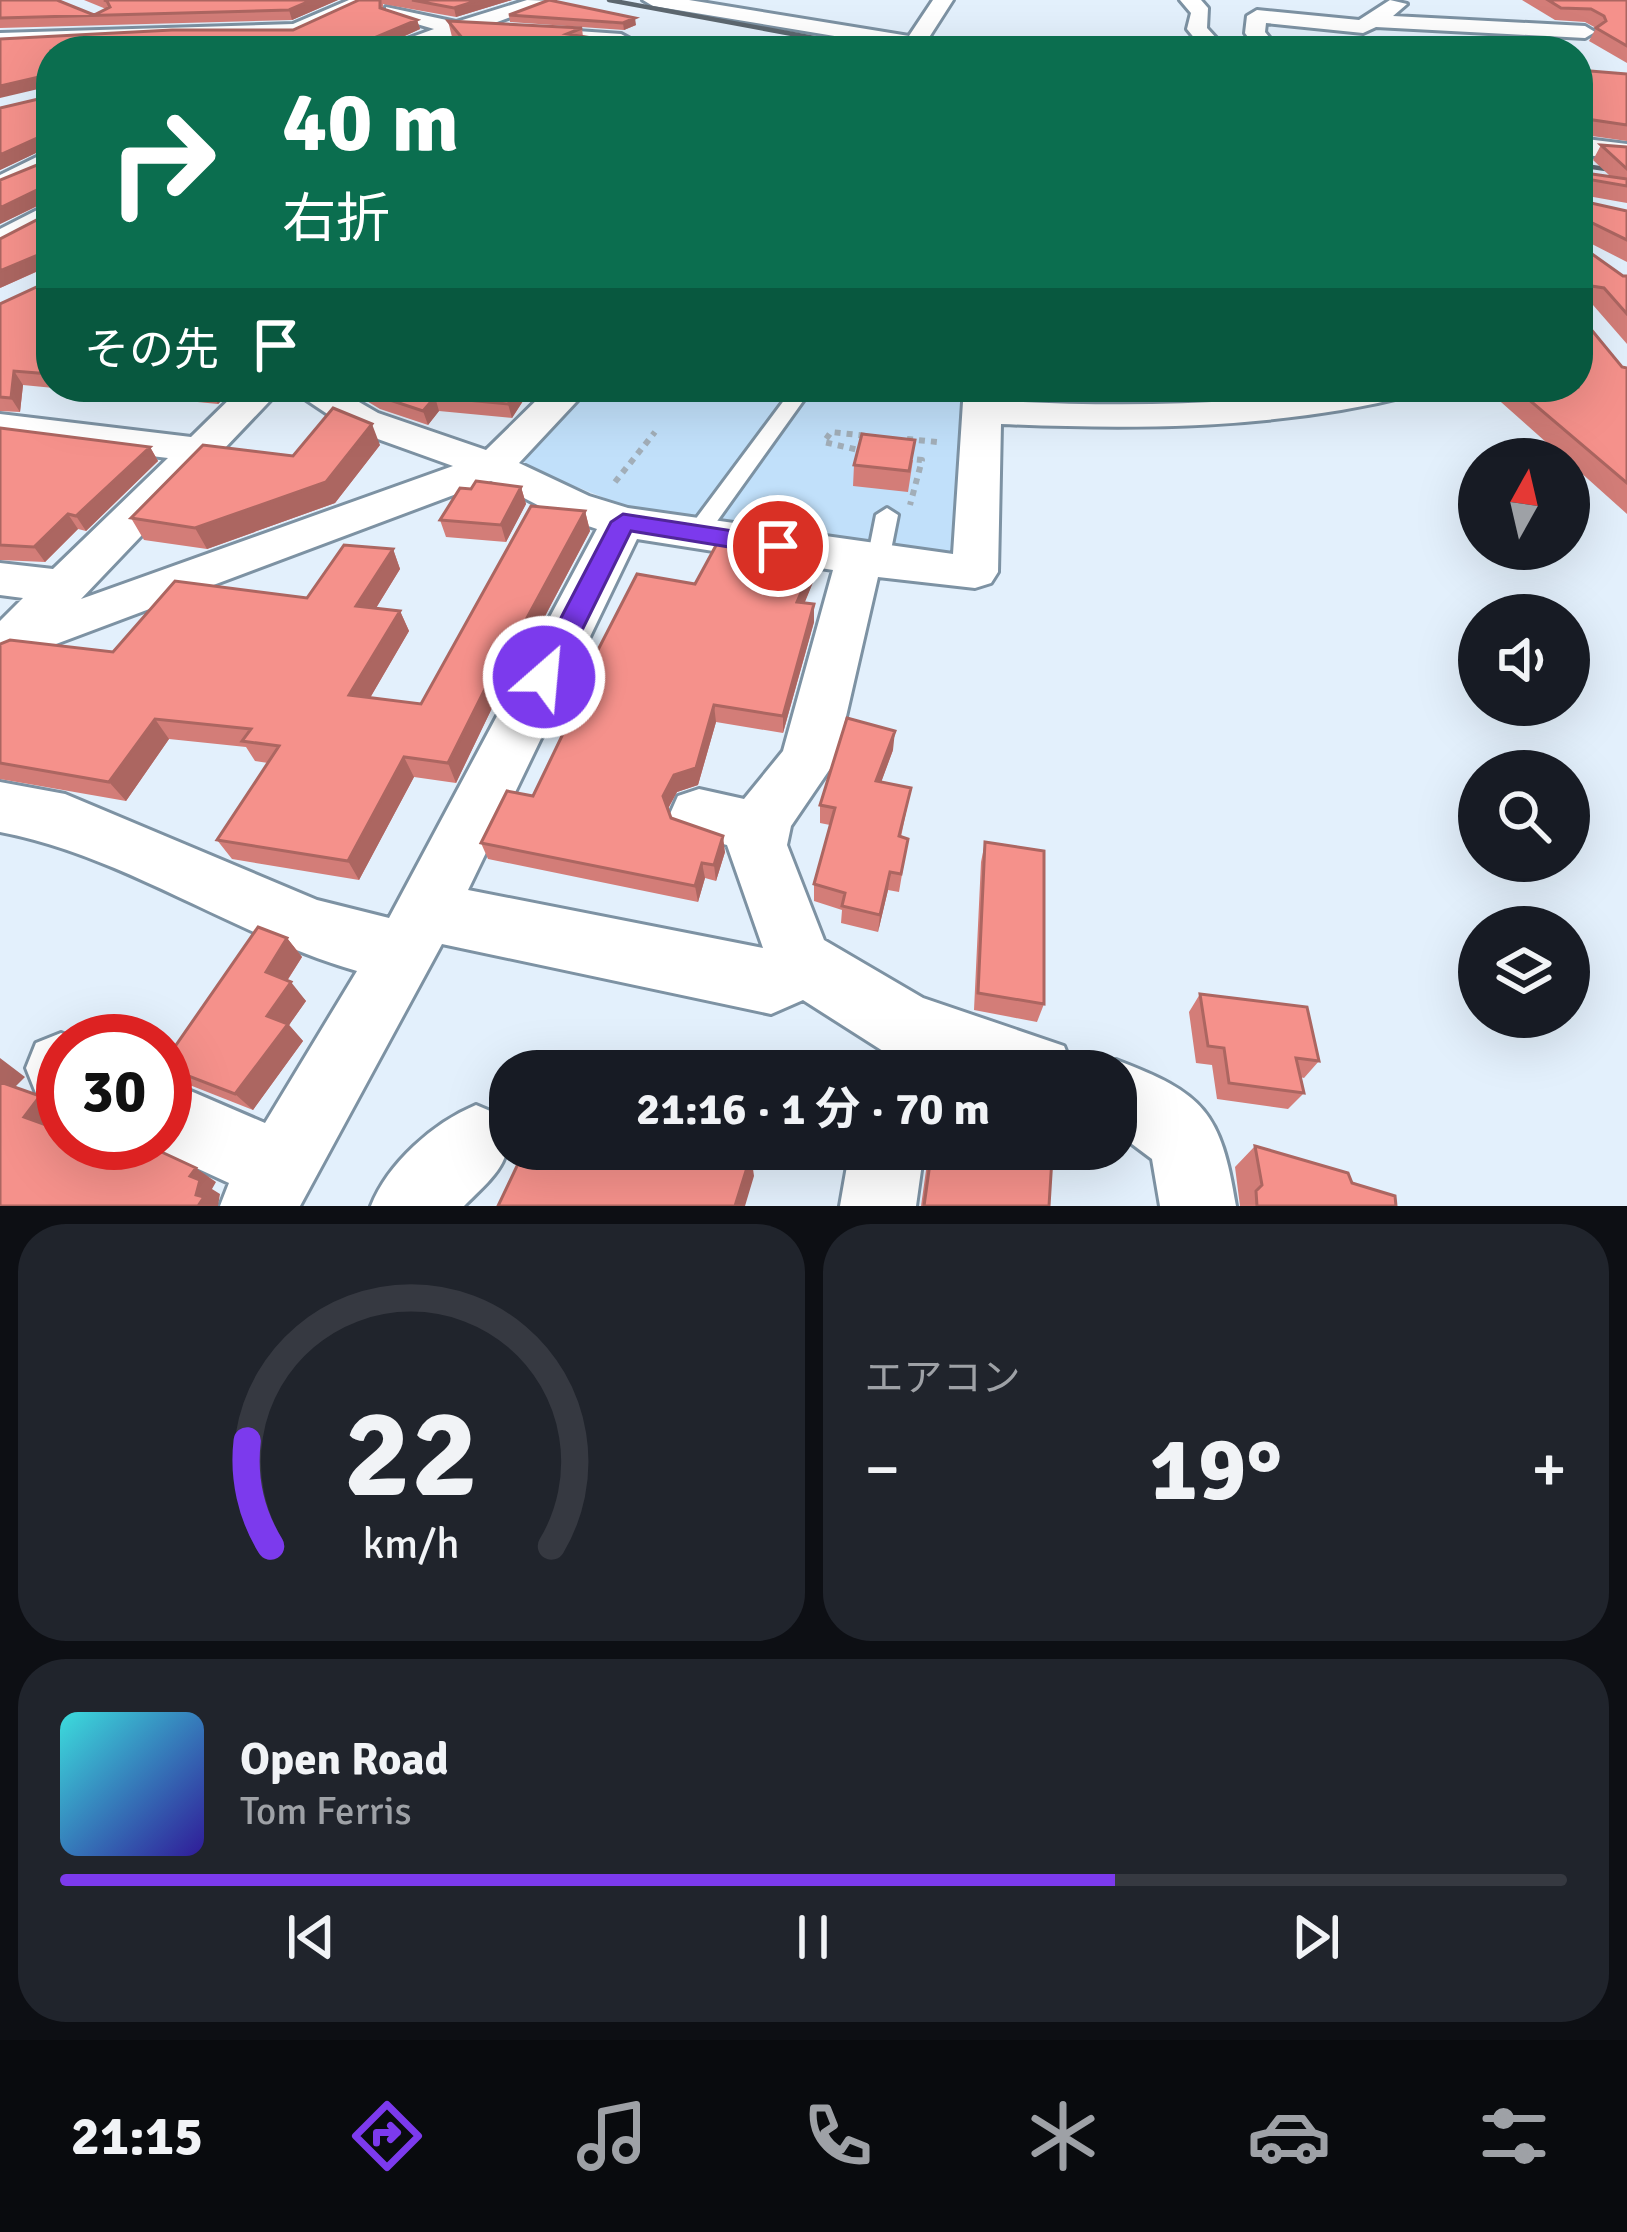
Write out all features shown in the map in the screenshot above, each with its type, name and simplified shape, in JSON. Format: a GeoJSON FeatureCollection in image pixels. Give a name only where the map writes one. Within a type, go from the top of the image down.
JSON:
{"type":"FeatureCollection","features":[{"type":"Feature","properties":{"kind":"street"},"geometry":{"type":"LineString","coordinates":[[304,0],[342,11]]}},
{"type":"Feature","properties":{"kind":"street"},"geometry":{"type":"LineString","coordinates":[[296,30],[365,0]]}},
{"type":"Feature","properties":{"kind":"street"},"geometry":{"type":"LineString","coordinates":[[653,0],[856,36]]}},
{"type":"Feature","properties":{"kind":"street"},"geometry":{"type":"LineString","coordinates":[[919,36],[943,0]]}},
{"type":"Feature","properties":{"kind":"street"},"geometry":{"type":"LineString","coordinates":[[1190,0],[1201,12],[1197,28],[1204,36]]}},
{"type":"Feature","properties":{"kind":"street"},"geometry":{"type":"LineString","coordinates":[[1257,36],[1257,16],[1363,27],[1403,0]]}},
{"type":"Feature","properties":{"kind":"street"},"geometry":{"type":"LineString","coordinates":[[434,36],[550,2]]}},
{"type":"Feature","properties":{"kind":"street"},"geometry":{"type":"LineString","coordinates":[[187,6],[263,31]]}},
{"type":"Feature","properties":{"kind":"street"},"geometry":{"type":"LineString","coordinates":[[56,36],[117,7]]}},
{"type":"Feature","properties":{"kind":"street"},"geometry":{"type":"LineString","coordinates":[[393,11],[457,29],[629,36]]}},
{"type":"Feature","properties":{"kind":"street"},"geometry":{"type":"LineString","coordinates":[[1375,21],[1585,32]]}},
{"type":"Feature","properties":{"kind":"street"},"geometry":{"type":"LineString","coordinates":[[83,36],[176,30],[309,31],[298,36]]}},
{"type":"Feature","properties":{"kind":"street"},"geometry":{"type":"LineString","coordinates":[[0,39],[36,38]]}},
{"type":"Feature","properties":{"kind":"street"},"geometry":{"type":"LineString","coordinates":[[1593,116],[1623,151]]}},
{"type":"Feature","properties":{"kind":"street"},"geometry":{"type":"LineString","coordinates":[[1593,148],[1623,151]]}},
{"type":"Feature","properties":{"kind":"street"},"geometry":{"type":"LineString","coordinates":[[0,186],[36,167]]}},
{"type":"Feature","properties":{"kind":"street"},"geometry":{"type":"LineString","coordinates":[[0,242],[36,221]]}},
{"type":"Feature","properties":{"kind":"street"},"geometry":{"type":"LineString","coordinates":[[2,647],[249,402]]}},
{"type":"Feature","properties":{"kind":"street"},"geometry":{"type":"LineString","coordinates":[[332,402],[364,421],[493,466],[608,517],[697,533],[874,545],[975,572],[983,402]]}},
{"type":"Feature","properties":{"kind":"street"},"geometry":{"type":"LineString","coordinates":[[2,647],[493,466],[556,402]]}},
{"type":"Feature","properties":{"kind":"street"},"geometry":{"type":"LineString","coordinates":[[1000,402],[1145,419],[1244,402]]}},
{"type":"Feature","properties":{"kind":"street"},"geometry":{"type":"LineString","coordinates":[[0,426],[201,450]]}},
{"type":"Feature","properties":{"kind":"street"},"geometry":{"type":"LineString","coordinates":[[192,1134],[269,1187],[415,932],[608,517]]}},
{"type":"Feature","properties":{"kind":"street"},"geometry":{"type":"LineString","coordinates":[[874,545],[808,760],[764,817],[757,845],[804,964],[903,1049]]}},
{"type":"Feature","properties":{"kind":"street"},"geometry":{"type":"LineString","coordinates":[[0,579],[62,587]]}},
{"type":"Feature","properties":{"kind":"street"},"geometry":{"type":"LineString","coordinates":[[0,807],[65,819],[312,928],[415,932],[771,982],[804,964]]}},
{"type":"Feature","properties":{"kind":"street"},"geometry":{"type":"LineString","coordinates":[[699,814],[762,828]]}},
{"type":"Feature","properties":{"kind":"street"},"geometry":{"type":"LineString","coordinates":[[1137,1103],[1155,1109],[1190,1148],[1198,1206]]}},
{"type":"Feature","properties":{"kind":"street"},"geometry":{"type":"LineString","coordinates":[[410,1206],[476,1142]]}},
{"type":"Feature","properties":{"kind":"street"},"geometry":{"type":"LineString","coordinates":[[878,1206],[884,1170]]}},
{"type":"Feature","properties":{"kind":"lane"},"geometry":{"type":"LineString","coordinates":[[697,533],[793,402]]}},
{"type":"Feature","properties":{"kind":"path"},"geometry":{"type":"LineString","coordinates":[[608,517],[655,431]]}},
{"type":"Feature","properties":{"kind":"path"},"geometry":{"type":"LineString","coordinates":[[873,436],[831,432],[824,442],[879,454]]}},
{"type":"Feature","properties":{"kind":"path"},"geometry":{"type":"LineString","coordinates":[[895,438],[937,442]]}},
{"type":"Feature","properties":{"kind":"path"},"geometry":{"type":"LineString","coordinates":[[874,545],[910,506],[922,460],[901,457]]}},
{"type":"Feature","properties":{"kind":"shaded area"},"geometry":{"type":"Polygon","coordinates":[[[562,402],[965,402],[963,561],[821,539],[825,529],[806,538],[652,517],[577,487],[538,480],[514,449],[562,402]]]}},
{"type":"Feature","properties":{"kind":"building"},"geometry":{"type":"Polygon","coordinates":[[[0,0],[57,0],[94,15],[110,7],[104,0],[312,0],[289,10],[0,18],[0,0]]]}},
{"type":"Feature","properties":{"kind":"building"},"geometry":{"type":"Polygon","coordinates":[[[359,0],[380,0],[380,8],[417,20],[379,36],[57,36],[172,30],[293,30],[359,0]]]}},
{"type":"Feature","properties":{"kind":"building"},"geometry":{"type":"Polygon","coordinates":[[[412,0],[479,0],[454,8],[412,0]]]}},
{"type":"Feature","properties":{"kind":"building"},"geometry":{"type":"Polygon","coordinates":[[[549,0],[635,18],[623,23],[509,15],[549,0]]]}},
{"type":"Feature","properties":{"kind":"building"},"geometry":{"type":"Polygon","coordinates":[[[1548,0],[1627,0],[1627,46],[1596,28],[1606,21],[1604,16],[1591,9],[1561,8],[1548,0]]]}},
{"type":"Feature","properties":{"kind":"building"},"geometry":{"type":"Polygon","coordinates":[[[448,21],[582,28],[567,34],[579,36],[461,36],[448,21]]]}},
{"type":"Feature","properties":{"kind":"building"},"geometry":{"type":"Polygon","coordinates":[[[36,37],[36,78],[0,86],[0,39],[36,37]]]}},
{"type":"Feature","properties":{"kind":"building"},"geometry":{"type":"Polygon","coordinates":[[[1593,71],[1627,74],[1627,125],[1593,120],[1593,71]]]}},
{"type":"Feature","properties":{"kind":"building"},"geometry":{"type":"Polygon","coordinates":[[[36,100],[36,139],[0,155],[0,108],[36,100]]]}},
{"type":"Feature","properties":{"kind":"building"},"geometry":{"type":"Polygon","coordinates":[[[1601,145],[1627,147],[1627,169],[1601,145]]]}},
{"type":"Feature","properties":{"kind":"building"},"geometry":{"type":"Polygon","coordinates":[[[36,165],[36,190],[0,208],[0,180],[36,165]]]}},
{"type":"Feature","properties":{"kind":"building"},"geometry":{"type":"Polygon","coordinates":[[[1593,174],[1627,179],[1627,186],[1593,180],[1593,174]]]}},
{"type":"Feature","properties":{"kind":"building"},"geometry":{"type":"Polygon","coordinates":[[[1593,203],[1627,211],[1627,240],[1593,223],[1593,203]]]}},
{"type":"Feature","properties":{"kind":"building"},"geometry":{"type":"Polygon","coordinates":[[[36,220],[36,256],[0,271],[0,239],[36,220]]]}},
{"type":"Feature","properties":{"kind":"building"},"geometry":{"type":"Polygon","coordinates":[[[1593,255],[1627,276],[1627,314],[1604,288],[1593,286],[1593,255]]]}},
{"type":"Feature","properties":{"kind":"building"},"geometry":{"type":"Polygon","coordinates":[[[36,287],[36,373],[14,371],[11,398],[0,397],[0,304],[36,287]]]}},
{"type":"Feature","properties":{"kind":"building"},"geometry":{"type":"Polygon","coordinates":[[[1593,332],[1627,368],[1627,483],[1590,452],[1590,438],[1574,438],[1532,402],[1593,402],[1593,332]]]}},
{"type":"Feature","properties":{"kind":"building"},"geometry":{"type":"Polygon","coordinates":[[[396,402],[431,402],[423,411],[396,402]]]}},
{"type":"Feature","properties":{"kind":"building"},"geometry":{"type":"Polygon","coordinates":[[[333,408],[372,424],[326,482],[195,528],[131,518],[203,445],[293,456],[333,408]]]}},
{"type":"Feature","properties":{"kind":"building"},"geometry":{"type":"Polygon","coordinates":[[[0,428],[150,447],[76,516],[68,514],[34,547],[0,545],[0,428]]]}},
{"type":"Feature","properties":{"kind":"building"},"geometry":{"type":"Polygon","coordinates":[[[862,434],[915,440],[909,471],[854,465],[862,434]]]}},
{"type":"Feature","properties":{"kind":"building"},"geometry":{"type":"Polygon","coordinates":[[[476,481],[521,487],[501,525],[440,520],[460,488],[471,489],[476,481]]]}},
{"type":"Feature","properties":{"kind":"building"},"geometry":{"type":"Polygon","coordinates":[[[531,506],[585,511],[502,664],[498,663],[448,763],[404,757],[348,861],[217,840],[279,746],[242,741],[251,729],[155,719],[109,782],[0,763],[0,644],[10,640],[113,652],[175,581],[307,598],[344,545],[393,549],[356,606],[400,611],[349,695],[421,704],[531,506]]]}},
{"type":"Feature","properties":{"kind":"building"},"geometry":{"type":"Polygon","coordinates":[[[719,540],[816,558],[797,602],[814,604],[783,716],[714,705],[696,768],[674,775],[663,796],[671,818],[723,836],[714,865],[702,863],[695,886],[481,843],[507,791],[533,796],[588,682],[582,681],[637,574],[695,584],[719,540]]]}},
{"type":"Feature","properties":{"kind":"building"},"geometry":{"type":"Polygon","coordinates":[[[847,718],[895,731],[876,781],[911,788],[899,836],[908,839],[901,874],[890,872],[880,915],[842,906],[845,893],[814,884],[835,808],[820,805],[847,718]]]}},
{"type":"Feature","properties":{"kind":"building"},"geometry":{"type":"Polygon","coordinates":[[[985,842],[1044,851],[1044,1004],[978,993],[985,842]]]}},
{"type":"Feature","properties":{"kind":"building"},"geometry":{"type":"Polygon","coordinates":[[[258,927],[287,938],[266,972],[291,982],[267,1016],[288,1024],[235,1094],[192,1077],[192,1022],[258,927]]]}},
{"type":"Feature","properties":{"kind":"building"},"geometry":{"type":"Polygon","coordinates":[[[1200,994],[1307,1007],[1319,1061],[1296,1058],[1304,1093],[1229,1083],[1224,1048],[1208,1046],[1200,994]]]}},
{"type":"Feature","properties":{"kind":"building"},"geometry":{"type":"Polygon","coordinates":[[[0,1082],[36,1095],[24,1117],[36,1121],[36,1170],[192,1170],[192,1166],[196,1168],[190,1176],[200,1180],[196,1195],[204,1197],[198,1206],[0,1206],[0,1082]]]}},
{"type":"Feature","properties":{"kind":"building"},"geometry":{"type":"Polygon","coordinates":[[[1255,1146],[1348,1173],[1352,1183],[1395,1196],[1396,1206],[1257,1206],[1256,1191],[1262,1185],[1255,1146]]]}},
{"type":"Feature","properties":{"kind":"building"},"geometry":{"type":"Polygon","coordinates":[[[515,1170],[746,1170],[735,1206],[498,1206],[515,1170]]]}},
{"type":"Feature","properties":{"kind":"building"},"geometry":{"type":"Polygon","coordinates":[[[929,1170],[1051,1170],[1049,1206],[924,1206],[929,1170]]]}},
{"type":"Feature","properties":{"kind":"railway"},"geometry":{"type":"LineString","coordinates":[[609,0],[803,36]]}},
{"type":"Feature","properties":{"kind":"railway"},"geometry":{"type":"LineString","coordinates":[[1593,167],[1627,172]]}},
{"type":"Feature","properties":{"kind":"route"},"geometry":{"type":"LineString","coordinates":[[544,677],[623,522],[778,546]]}}]}
